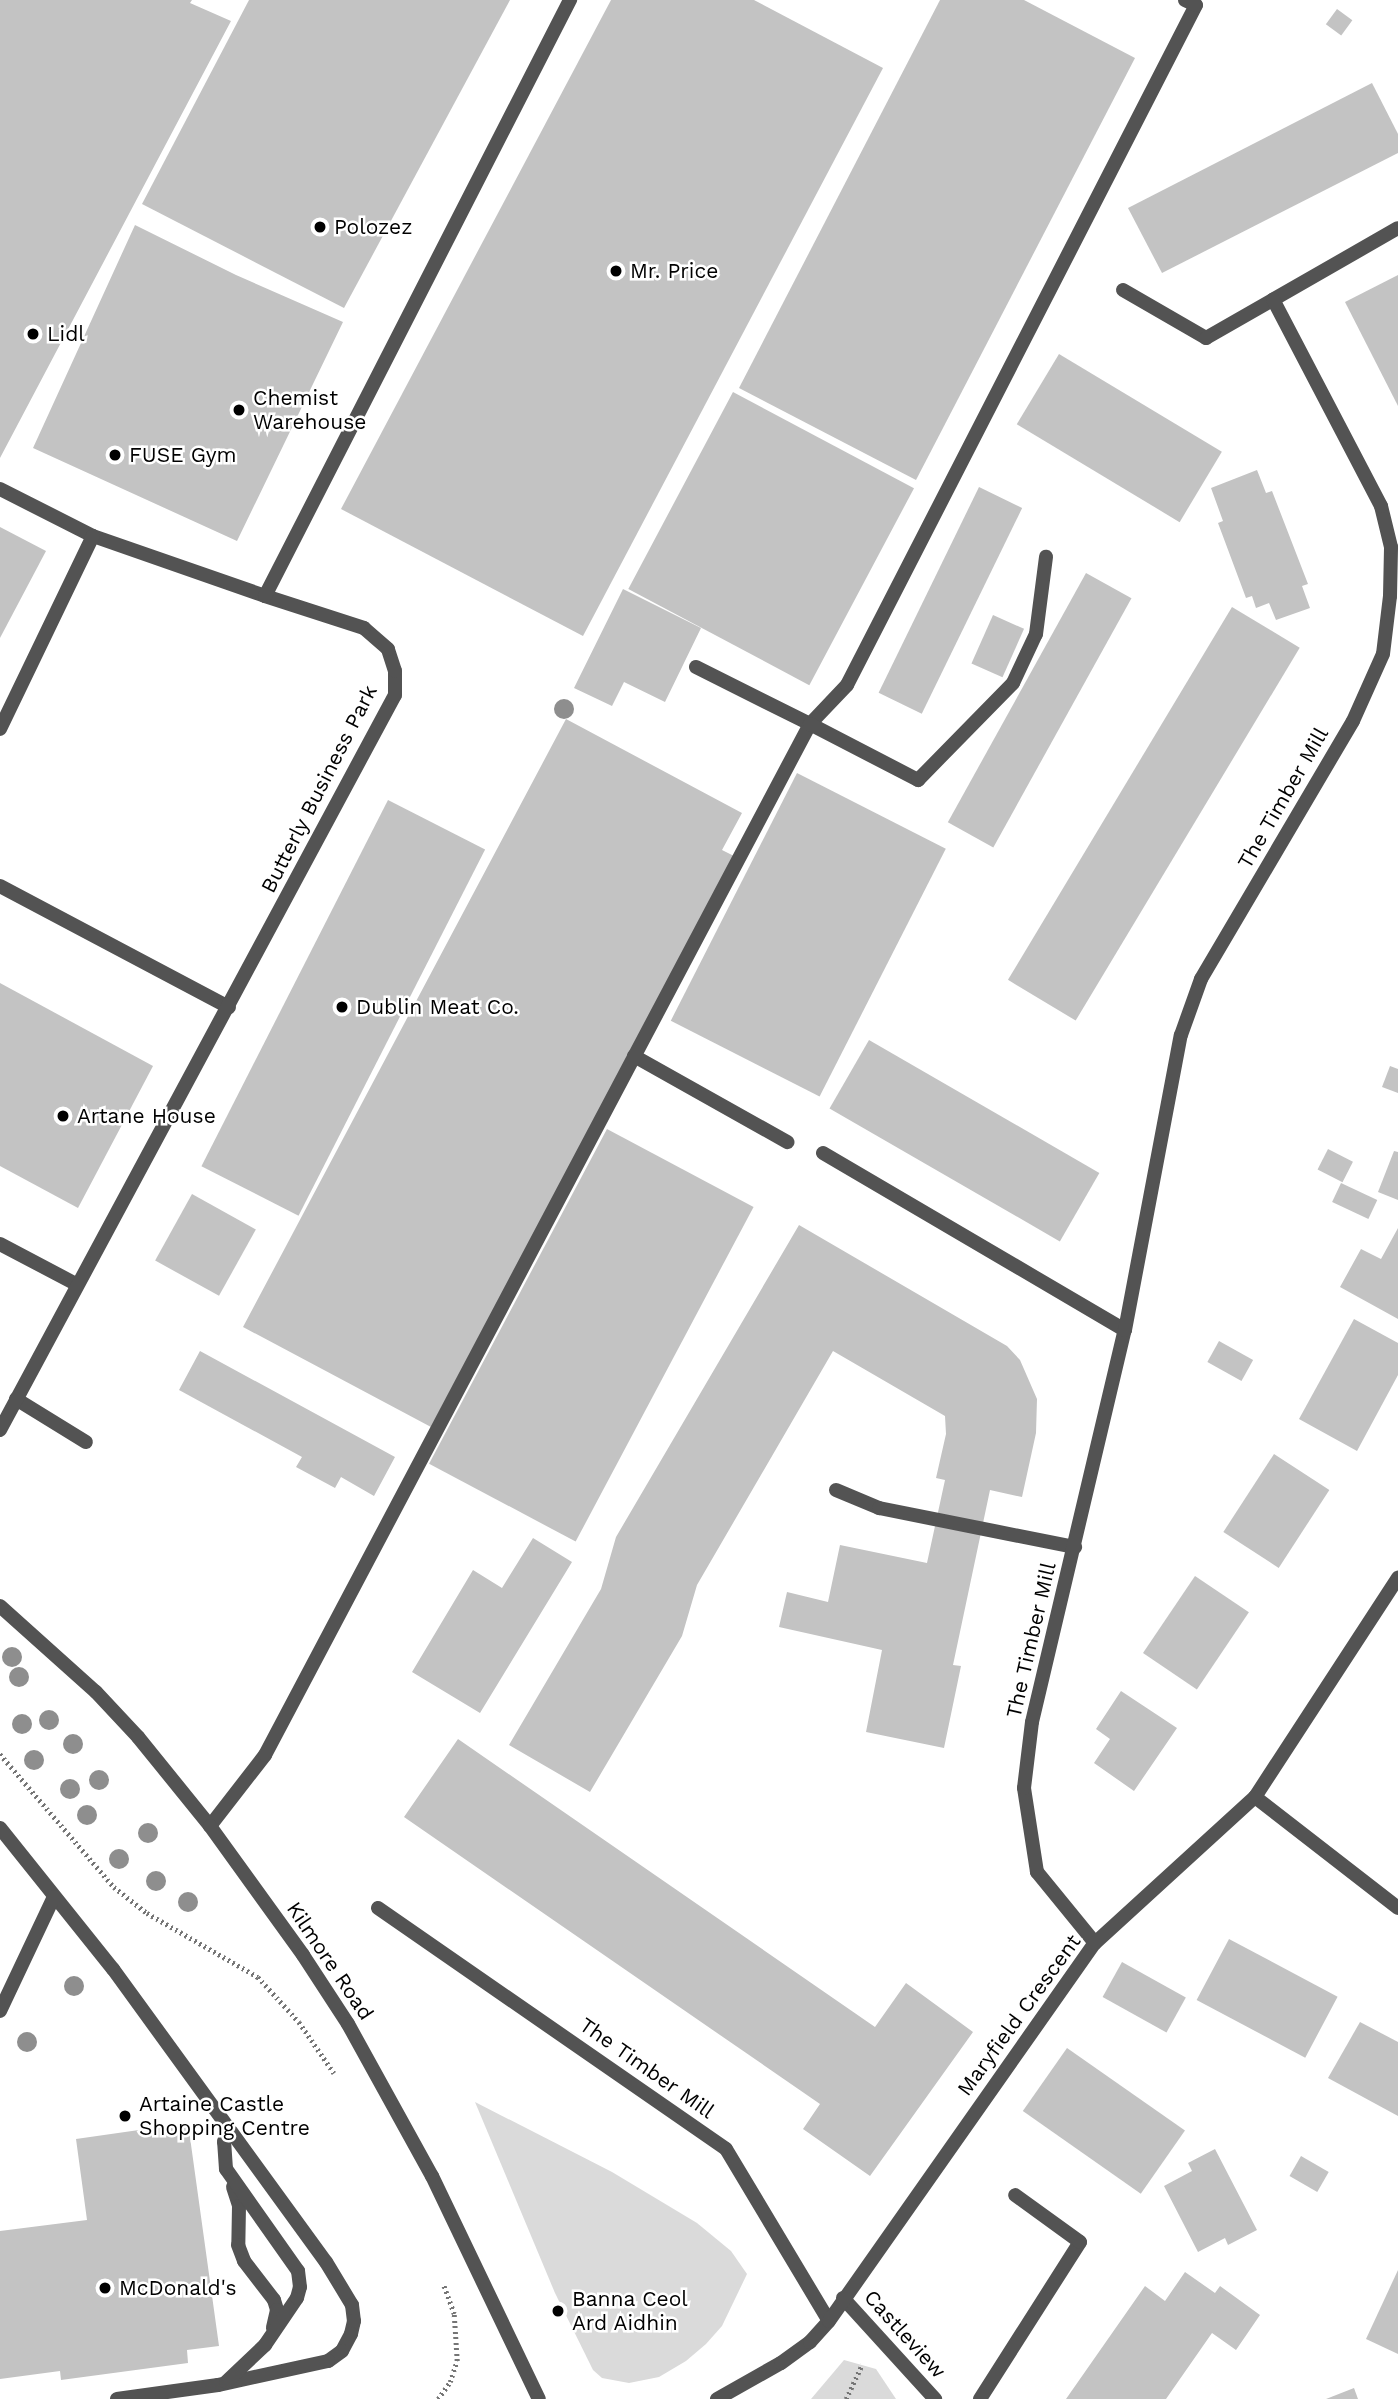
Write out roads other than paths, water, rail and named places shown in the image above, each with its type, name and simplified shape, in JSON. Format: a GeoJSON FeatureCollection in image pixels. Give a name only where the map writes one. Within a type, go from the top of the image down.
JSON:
{"type":"FeatureCollection","features":[{"type":"Feature","properties":{"kind":"street"},"geometry":{"type":"LineString","coordinates":[[265,596],[570,0]]}},
{"type":"Feature","properties":{"kind":"street"},"geometry":{"type":"LineString","coordinates":[[210,1826],[265,1755],[810,724],[847,685],[1196,5],[1185,0]]}},
{"type":"Feature","properties":{"kind":"street"},"geometry":{"type":"LineString","coordinates":[[1124,290],[1206,338],[1398,228]]}},
{"type":"Feature","properties":{"kind":"street","name":"The Timber Mill"},"geometry":{"type":"LineString","coordinates":[[1095,1943],[1037,1871],[1024,1788],[1032,1722],[1125,1330],[1181,1035],[1201,979],[1353,721],[1383,654],[1391,547],[1381,506],[1273,299]]}},
{"type":"Feature","properties":{"kind":"street","name":"Butterly Business Park"},"geometry":{"type":"LineString","coordinates":[[0,489],[93,536],[364,628],[388,649],[395,671],[395,695],[229,1007],[76,1284],[0,1430]]}},
{"type":"Feature","properties":{"kind":"street"},"geometry":{"type":"LineString","coordinates":[[0,729],[93,536]]}},
{"type":"Feature","properties":{"kind":"street"},"geometry":{"type":"LineString","coordinates":[[695,667],[918,780],[1013,683],[1036,634],[1046,557]]}},
{"type":"Feature","properties":{"kind":"street"},"geometry":{"type":"LineString","coordinates":[[0,887],[229,1007]]}},
{"type":"Feature","properties":{"kind":"street"},"geometry":{"type":"LineString","coordinates":[[634,1056],[787,1142]]}},
{"type":"Feature","properties":{"kind":"street"},"geometry":{"type":"LineString","coordinates":[[823,1153],[1125,1330]]}},
{"type":"Feature","properties":{"kind":"street"},"geometry":{"type":"LineString","coordinates":[[0,1244],[76,1284]]}},
{"type":"Feature","properties":{"kind":"street"},"geometry":{"type":"LineString","coordinates":[[16,1399],[86,1442]]}},
{"type":"Feature","properties":{"kind":"street"},"geometry":{"type":"LineString","coordinates":[[836,1490],[879,1508],[1075,1547]]}},
{"type":"Feature","properties":{"kind":"street","name":"Maryfield Crescent"},"geometry":{"type":"LineString","coordinates":[[717,2399],[781,2363],[810,2342],[829,2321],[1095,1943],[1255,1797],[1398,1577]]}},
{"type":"Feature","properties":{"kind":"street","name":"Kilmore Road"},"geometry":{"type":"LineString","coordinates":[[0,1606],[96,1692],[210,1826],[303,1955],[348,2024],[432,2176],[539,2399]]}},
{"type":"Feature","properties":{"kind":"street"},"geometry":{"type":"LineString","coordinates":[[1255,1797],[1398,1908]]}},
{"type":"Feature","properties":{"kind":"street"},"geometry":{"type":"LineString","coordinates":[[0,1828],[113,1969],[177,2061],[228,2126],[326,2262],[352,2305],[354,2321],[342,2351],[328,2361],[225,2383],[117,2399]]}},
{"type":"Feature","properties":{"kind":"street"},"geometry":{"type":"LineString","coordinates":[[0,2011],[54,1896]]}},
{"type":"Feature","properties":{"kind":"street","name":"The Timber Mill"},"geometry":{"type":"LineString","coordinates":[[378,1908],[726,2149],[829,2321]]}},
{"type":"Feature","properties":{"kind":"street"},"geometry":{"type":"LineString","coordinates":[[228,2126],[224,2142],[226,2169],[239,2206],[238,2245],[244,2261],[274,2300],[276,2320],[270,2337]]}},
{"type":"Feature","properties":{"kind":"street"},"geometry":{"type":"LineString","coordinates":[[225,2383],[270,2337],[298,2298],[300,2287],[298,2272],[226,2169]]}},
{"type":"Feature","properties":{"kind":"street"},"geometry":{"type":"LineString","coordinates":[[980,2399],[1080,2242],[1015,2195]]}},
{"type":"Feature","properties":{"kind":"street","name":"Castleview"},"geometry":{"type":"LineString","coordinates":[[844,2298],[935,2399]]}},
{"type":"Feature","properties":{"kind":"place","name":"Polozez"},"geometry":{"type":"Point","coordinates":[320,227]}},
{"type":"Feature","properties":{"kind":"place","name":"Mr. Price"},"geometry":{"type":"Point","coordinates":[616,271]}},
{"type":"Feature","properties":{"kind":"place","name":"Lidl"},"geometry":{"type":"Point","coordinates":[33,334]}},
{"type":"Feature","properties":{"kind":"place","name":"Chemist Warehouse"},"geometry":{"type":"Point","coordinates":[239,410]}},
{"type":"Feature","properties":{"kind":"place","name":"FUSE Gym"},"geometry":{"type":"Point","coordinates":[115,455]}},
{"type":"Feature","properties":{"kind":"place","name":"Dublin Meat Co."},"geometry":{"type":"Point","coordinates":[342,1007]}},
{"type":"Feature","properties":{"kind":"place","name":"Artane House"},"geometry":{"type":"Point","coordinates":[63,1116]}},
{"type":"Feature","properties":{"kind":"place","name":"Artaine Castle Shopping Centre"},"geometry":{"type":"Point","coordinates":[125,2116]}},
{"type":"Feature","properties":{"kind":"place","name":"McDonald's"},"geometry":{"type":"Point","coordinates":[105,2288]}},
{"type":"Feature","properties":{"kind":"place","name":"Banna Ceol Ard Aidhin"},"geometry":{"type":"Point","coordinates":[558,2311]}}]}
